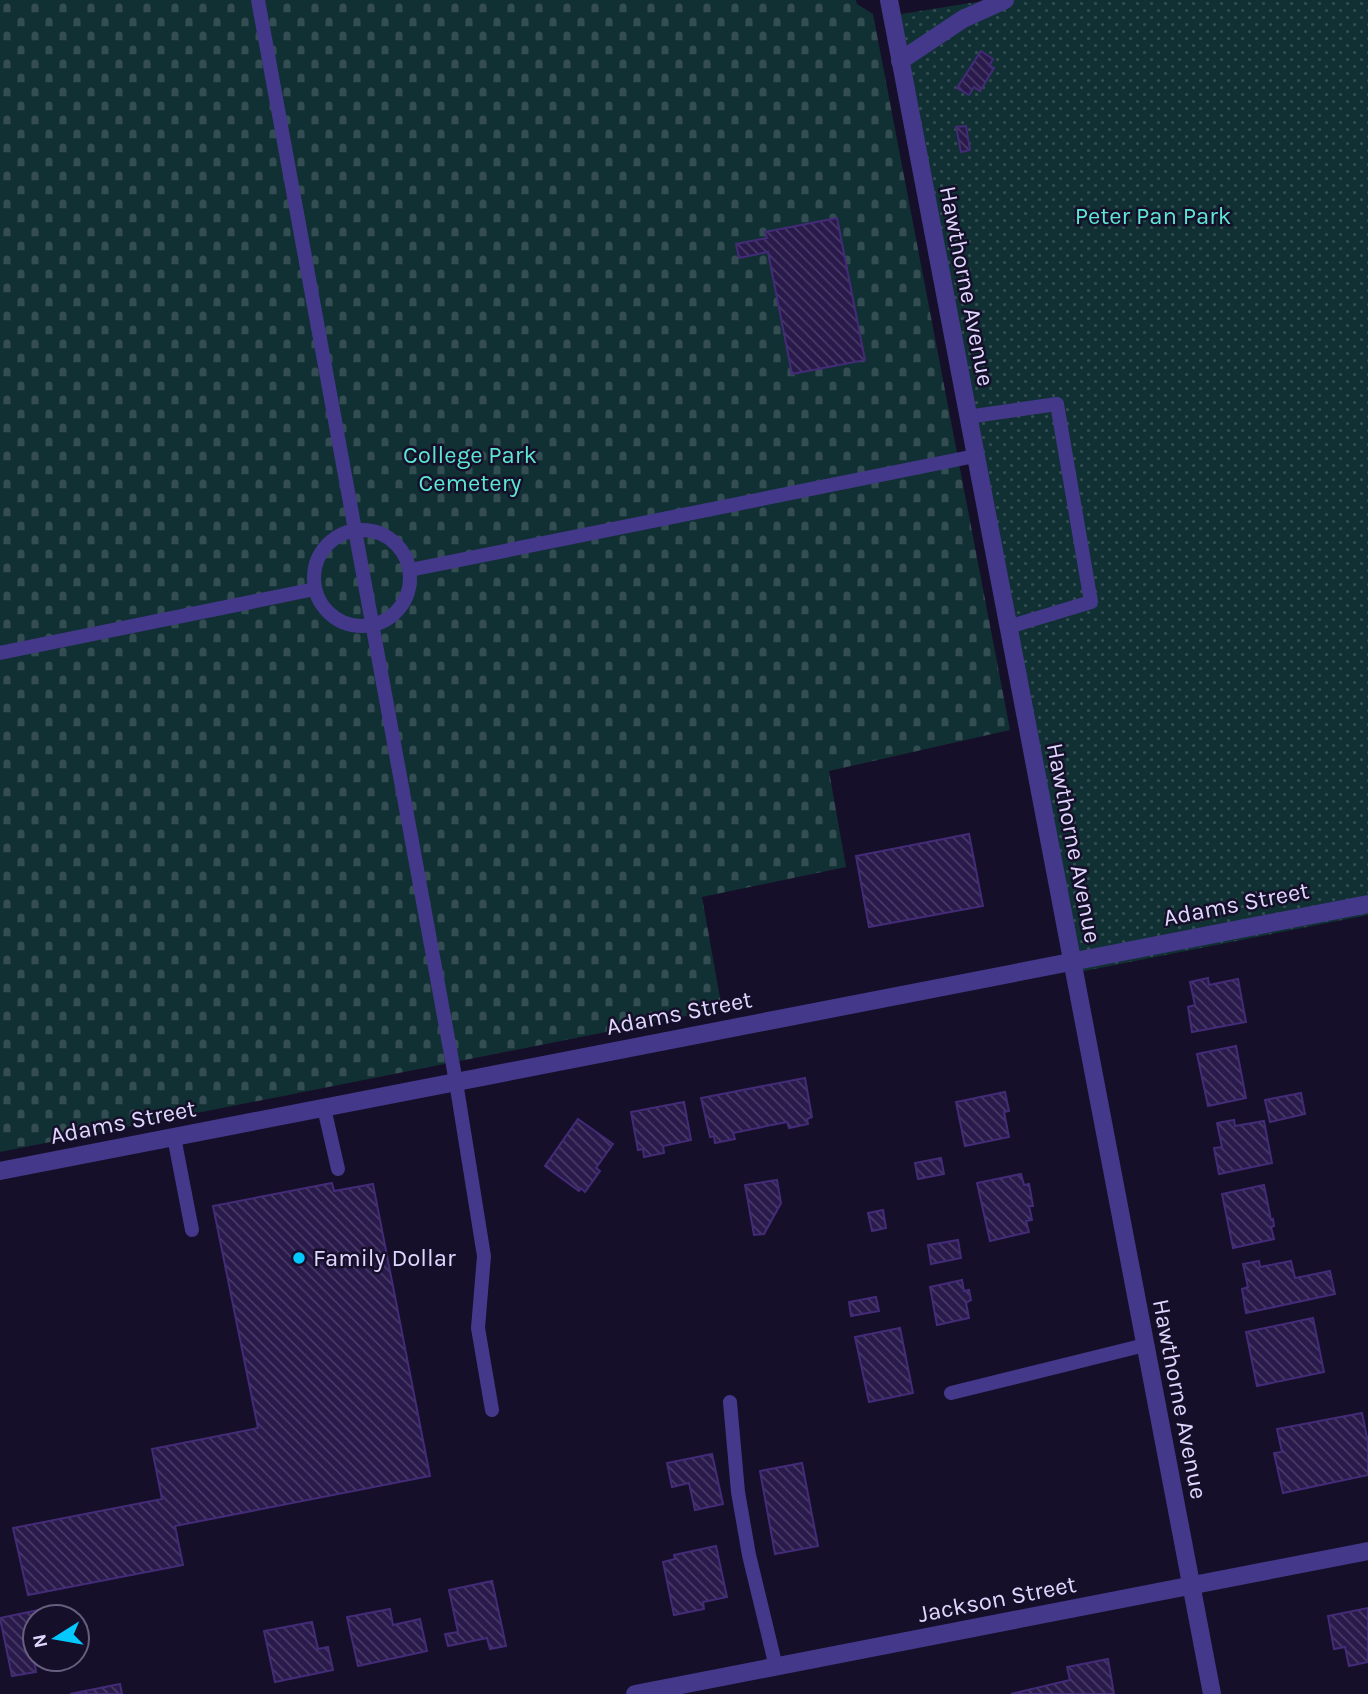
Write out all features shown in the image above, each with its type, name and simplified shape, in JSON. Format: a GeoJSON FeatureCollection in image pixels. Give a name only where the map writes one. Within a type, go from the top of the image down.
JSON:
{"type":"FeatureCollection","features":[{"type":"Feature","properties":{"kind":"street","name":"Hawthorne Avenue"},"geometry":{"type":"LineString","coordinates":[[889,0],[1212,1694]]}},
{"type":"Feature","properties":{"kind":"street"},"geometry":{"type":"LineString","coordinates":[[900,61],[963,19],[1005,0]]}},
{"type":"Feature","properties":{"kind":"street","name":"Adams Street"},"geometry":{"type":"LineString","coordinates":[[0,1171],[1368,904]]}},
{"type":"Feature","properties":{"kind":"street","name":"Jackson Street"},"geometry":{"type":"LineString","coordinates":[[635,1694],[1368,1551]]}},
{"type":"Feature","properties":{"kind":"lane"},"geometry":{"type":"LineString","coordinates":[[258,0],[456,1082],[484,1256],[478,1328],[492,1410]]}},
{"type":"Feature","properties":{"kind":"lane"},"geometry":{"type":"LineString","coordinates":[[967,417],[1057,404],[1091,602],[1007,627]]}},
{"type":"Feature","properties":{"kind":"lane"},"geometry":{"type":"LineString","coordinates":[[410,570],[975,456]]}},
{"type":"Feature","properties":{"kind":"lane"},"geometry":{"type":"LineString","coordinates":[[355,530],[377,532],[397,543],[410,570],[411,585],[406,599],[387,621],[373,626],[358,627],[343,623],[330,615],[315,589],[314,573],[318,558],[327,544],[340,535],[355,530]]}},
{"type":"Feature","properties":{"kind":"lane"},"geometry":{"type":"LineString","coordinates":[[0,653],[315,589]]}},
{"type":"Feature","properties":{"kind":"lane"},"geometry":{"type":"LineString","coordinates":[[324,1108],[338,1169]]}},
{"type":"Feature","properties":{"kind":"lane"},"geometry":{"type":"LineString","coordinates":[[174,1137],[192,1230]]}},
{"type":"Feature","properties":{"kind":"lane"},"geometry":{"type":"LineString","coordinates":[[951,1393],[1145,1345]]}},
{"type":"Feature","properties":{"kind":"lane"},"geometry":{"type":"LineString","coordinates":[[730,1402],[738,1492],[748,1555],[776,1667]]}},
{"type":"Feature","properties":{"kind":"green space","name":"College Park Cemetery"},"geometry":{"type":"Polygon","coordinates":[[[0,0],[856,0],[857,4],[873,14],[1010,730],[829,771],[846,867],[702,897],[722,1009],[0,1152],[0,0]]]}},
{"type":"Feature","properties":{"kind":"green space","name":"Peter Pan Park"},"geometry":{"type":"Polygon","coordinates":[[[989,0],[1368,0],[1368,915],[1069,974],[895,15],[989,0]]]}},
{"type":"Feature","properties":{"kind":"building"},"geometry":{"type":"Polygon","coordinates":[[[981,51],[993,59],[989,66],[994,68],[980,91],[974,87],[969,95],[957,88],[981,51]]]}},
{"type":"Feature","properties":{"kind":"building"},"geometry":{"type":"Polygon","coordinates":[[[966,126],[970,150],[961,152],[956,127],[966,126]]]}},
{"type":"Feature","properties":{"kind":"building"},"geometry":{"type":"Polygon","coordinates":[[[837,218],[865,360],[792,374],[768,252],[739,258],[736,244],[767,238],[765,232],[837,218]]]}},
{"type":"Feature","properties":{"kind":"building"},"geometry":{"type":"Polygon","coordinates":[[[969,834],[983,906],[869,927],[856,856],[969,834]]]}},
{"type":"Feature","properties":{"kind":"building"},"geometry":{"type":"Polygon","coordinates":[[[1208,978],[1209,985],[1238,979],[1246,1022],[1192,1032],[1188,1007],[1195,1005],[1190,982],[1208,978]]]}},
{"type":"Feature","properties":{"kind":"building"},"geometry":{"type":"Polygon","coordinates":[[[1236,1046],[1246,1098],[1208,1106],[1197,1054],[1236,1046]]]}},
{"type":"Feature","properties":{"kind":"building"},"geometry":{"type":"Polygon","coordinates":[[[805,1078],[812,1117],[807,1119],[808,1124],[789,1128],[787,1122],[733,1133],[735,1139],[715,1143],[714,1136],[710,1137],[701,1098],[805,1078]]]}},
{"type":"Feature","properties":{"kind":"building"},"geometry":{"type":"Polygon","coordinates":[[[1005,1092],[1009,1111],[1004,1112],[1009,1137],[965,1146],[956,1102],[1005,1092]]]}},
{"type":"Feature","properties":{"kind":"building"},"geometry":{"type":"Polygon","coordinates":[[[1301,1093],[1305,1114],[1270,1122],[1265,1100],[1301,1093]]]}},
{"type":"Feature","properties":{"kind":"building"},"geometry":{"type":"Polygon","coordinates":[[[684,1102],[691,1140],[663,1146],[664,1153],[644,1157],[643,1149],[638,1150],[631,1112],[684,1102]]]}},
{"type":"Feature","properties":{"kind":"building"},"geometry":{"type":"Polygon","coordinates":[[[578,1119],[613,1144],[596,1168],[600,1171],[585,1192],[581,1188],[579,1191],[545,1166],[578,1119]]]}},
{"type":"Feature","properties":{"kind":"building"},"geometry":{"type":"Polygon","coordinates":[[[1234,1120],[1235,1126],[1264,1121],[1272,1163],[1219,1174],[1214,1148],[1222,1147],[1217,1123],[1234,1120]]]}},
{"type":"Feature","properties":{"kind":"building"},"geometry":{"type":"Polygon","coordinates":[[[941,1158],[944,1174],[918,1179],[915,1163],[941,1158]]]}},
{"type":"Feature","properties":{"kind":"building"},"geometry":{"type":"Polygon","coordinates":[[[1021,1174],[1024,1185],[1029,1184],[1033,1206],[1029,1206],[1032,1220],[1026,1221],[1029,1232],[990,1241],[977,1183],[1021,1174]]]}},
{"type":"Feature","properties":{"kind":"building"},"geometry":{"type":"Polygon","coordinates":[[[777,1180],[781,1203],[764,1234],[754,1235],[745,1185],[777,1180]]]}},
{"type":"Feature","properties":{"kind":"building"},"geometry":{"type":"Polygon","coordinates":[[[332,1183],[334,1191],[373,1184],[430,1476],[175,1526],[183,1565],[28,1595],[13,1528],[162,1499],[152,1449],[258,1428],[213,1206],[332,1183]]]}},
{"type":"Feature","properties":{"kind":"building"},"geometry":{"type":"Polygon","coordinates":[[[1264,1185],[1271,1220],[1273,1219],[1274,1226],[1271,1227],[1274,1239],[1233,1248],[1222,1194],[1264,1185]]]}},
{"type":"Feature","properties":{"kind":"building"},"geometry":{"type":"Polygon","coordinates":[[[883,1210],[886,1228],[872,1231],[868,1213],[883,1210]]]}},
{"type":"Feature","properties":{"kind":"building"},"geometry":{"type":"Polygon","coordinates":[[[958,1240],[961,1258],[931,1264],[928,1245],[958,1240]]]}},
{"type":"Feature","properties":{"kind":"building"},"geometry":{"type":"Polygon","coordinates":[[[1259,1261],[1260,1267],[1291,1261],[1295,1278],[1330,1271],[1335,1294],[1246,1313],[1242,1289],[1248,1287],[1243,1264],[1259,1261]]]}},
{"type":"Feature","properties":{"kind":"building"},"geometry":{"type":"Polygon","coordinates":[[[962,1280],[964,1291],[969,1290],[971,1300],[966,1303],[969,1318],[937,1325],[930,1287],[962,1280]]]}},
{"type":"Feature","properties":{"kind":"building"},"geometry":{"type":"Polygon","coordinates":[[[876,1297],[879,1311],[851,1316],[849,1302],[876,1297]]]}},
{"type":"Feature","properties":{"kind":"building"},"geometry":{"type":"Polygon","coordinates":[[[1313,1318],[1324,1372],[1257,1386],[1246,1332],[1313,1318]]]}},
{"type":"Feature","properties":{"kind":"building"},"geometry":{"type":"Polygon","coordinates":[[[900,1328],[913,1393],[869,1402],[855,1337],[900,1328]]]}},
{"type":"Feature","properties":{"kind":"building"},"geometry":{"type":"Polygon","coordinates":[[[1362,1413],[1368,1442],[1368,1475],[1283,1493],[1274,1453],[1282,1452],[1277,1429],[1362,1413]]]}},
{"type":"Feature","properties":{"kind":"building"},"geometry":{"type":"Polygon","coordinates":[[[712,1454],[723,1504],[695,1510],[689,1483],[672,1487],[667,1463],[712,1454]]]}},
{"type":"Feature","properties":{"kind":"building"},"geometry":{"type":"Polygon","coordinates":[[[802,1463],[818,1546],[775,1554],[760,1471],[802,1463]]]}},
{"type":"Feature","properties":{"kind":"building"},"geometry":{"type":"Polygon","coordinates":[[[716,1546],[727,1597],[703,1602],[704,1609],[674,1615],[663,1562],[675,1559],[674,1555],[716,1546]]]}},
{"type":"Feature","properties":{"kind":"building"},"geometry":{"type":"Polygon","coordinates":[[[492,1581],[506,1646],[490,1649],[487,1638],[448,1646],[445,1634],[458,1632],[449,1590],[492,1581]]]}},
{"type":"Feature","properties":{"kind":"building"},"geometry":{"type":"Polygon","coordinates":[[[1368,1608],[1368,1662],[1349,1666],[1345,1647],[1334,1649],[1328,1616],[1368,1608]]]}},
{"type":"Feature","properties":{"kind":"building"},"geometry":{"type":"Polygon","coordinates":[[[390,1609],[393,1625],[420,1619],[427,1651],[358,1666],[347,1617],[390,1609]]]}},
{"type":"Feature","properties":{"kind":"building"},"geometry":{"type":"Polygon","coordinates":[[[21,1614],[21,1673],[30,1673],[12,1676],[0,1618],[21,1614]]]}},
{"type":"Feature","properties":{"kind":"building"},"geometry":{"type":"Polygon","coordinates":[[[312,1622],[318,1649],[328,1647],[333,1670],[275,1682],[264,1631],[312,1622]]]}},
{"type":"Feature","properties":{"kind":"building"},"geometry":{"type":"Polygon","coordinates":[[[1108,1659],[1114,1694],[1011,1694],[1070,1680],[1067,1667],[1108,1659]]]}},
{"type":"Feature","properties":{"kind":"building"},"geometry":{"type":"Polygon","coordinates":[[[120,1684],[122,1694],[70,1694],[120,1684]]]}},
{"type":"Feature","properties":{"kind":"place","name":"Family Dollar"},"geometry":{"type":"Point","coordinates":[299,1258]}}]}
